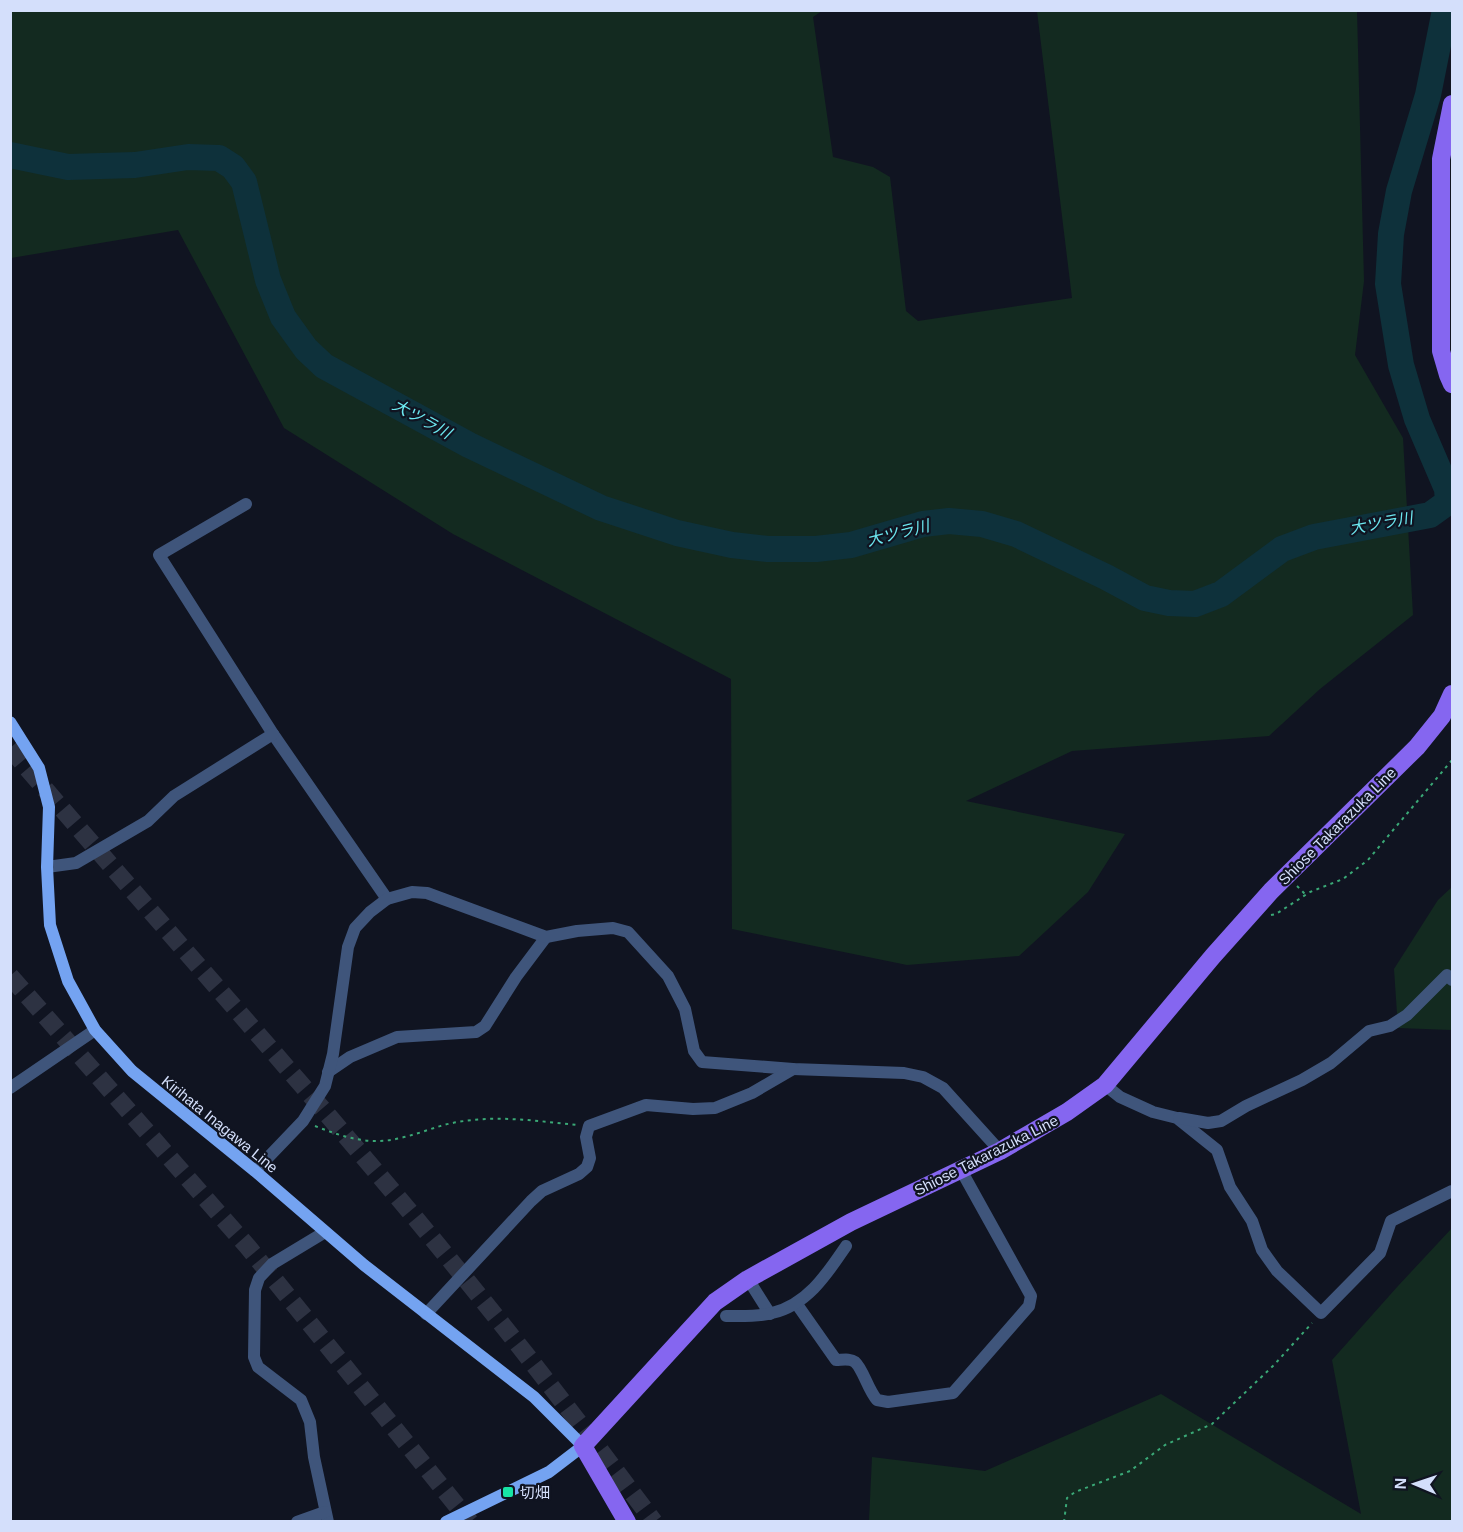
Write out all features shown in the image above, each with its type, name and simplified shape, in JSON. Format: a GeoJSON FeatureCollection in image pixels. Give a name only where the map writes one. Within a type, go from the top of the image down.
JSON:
{"type":"FeatureCollection","features":[{"type":"Feature","properties":{"kind":"main road"},"geometry":{"type":"LineString","coordinates":[[1452,104],[1442,159],[1441,351],[1452,384]]}},
{"type":"Feature","properties":{"kind":"main road","name":"Shiose Takarazuka Line"},"geometry":{"type":"LineString","coordinates":[[583,1446],[715,1302],[748,1279],[851,1222],[1000,1151],[1067,1112],[1105,1085],[1251,913],[1417,747],[1442,716],[1452,694]]}},
{"type":"Feature","properties":{"kind":"main road","name":"Kirihata Inagawa Line"},"geometry":{"type":"LineString","coordinates":[[10,722],[39,768],[49,807],[47,867],[50,925],[68,981],[95,1030],[132,1071],[426,1314],[534,1397],[583,1446]]}},
{"type":"Feature","properties":{"kind":"main road"},"geometry":{"type":"LineString","coordinates":[[446,1521],[549,1472],[583,1446],[627,1521]]}},
{"type":"Feature","properties":{"kind":"street"},"geometry":{"type":"LineString","coordinates":[[246,504],[159,555],[273,734],[387,899]]}},
{"type":"Feature","properties":{"kind":"street"},"geometry":{"type":"LineString","coordinates":[[47,867],[76,863],[148,821],[174,796],[273,734]]}},
{"type":"Feature","properties":{"kind":"street"},"geometry":{"type":"LineString","coordinates":[[255,1172],[303,1121],[324,1086],[333,1054],[348,947],[355,928],[387,899],[412,892],[427,893],[546,937],[577,931],[613,928],[628,932],[668,976],[685,1009],[694,1051],[702,1062],[793,1069],[904,1073],[924,1077],[943,1089],[1000,1151]]}},
{"type":"Feature","properties":{"kind":"street"},"geometry":{"type":"LineString","coordinates":[[328,1072],[350,1057],[397,1037],[476,1032],[485,1026],[516,977],[546,937]]}},
{"type":"Feature","properties":{"kind":"street"},"geometry":{"type":"LineString","coordinates":[[1105,1085],[1120,1097],[1153,1112],[1208,1124],[1221,1121],[1331,1063],[1369,1031],[1390,1026],[1407,1015],[1447,975],[1452,980]]}},
{"type":"Feature","properties":{"kind":"street"},"geometry":{"type":"LineString","coordinates":[[10,1088],[95,1030]]}},
{"type":"Feature","properties":{"kind":"street"},"geometry":{"type":"LineString","coordinates":[[426,1314],[531,1201],[542,1191],[579,1174],[587,1167],[590,1158],[586,1137],[589,1126],[646,1105],[693,1109],[715,1108],[752,1093],[793,1069]]}},
{"type":"Feature","properties":{"kind":"street"},"geometry":{"type":"LineString","coordinates":[[1177,1118],[1217,1150],[1230,1187],[1252,1221],[1262,1250],[1277,1271],[1321,1313],[1380,1253],[1391,1221],[1452,1191]]}},
{"type":"Feature","properties":{"kind":"street"},"geometry":{"type":"LineString","coordinates":[[796,1303],[836,1360],[849,1359],[856,1362],[870,1392],[877,1400],[888,1402],[954,1393],[1029,1306],[1030,1296],[961,1170]]}},
{"type":"Feature","properties":{"kind":"street"},"geometry":{"type":"LineString","coordinates":[[297,1521],[327,1517],[314,1457],[310,1422],[301,1400],[258,1367],[254,1357],[255,1290],[259,1278],[272,1264],[325,1232]]}},
{"type":"Feature","properties":{"kind":"street"},"geometry":{"type":"LineString","coordinates":[[726,1316],[770,1314],[789,1309],[819,1285],[846,1246]]}},
{"type":"Feature","properties":{"kind":"street"},"geometry":{"type":"LineString","coordinates":[[748,1279],[770,1314]]}},
{"type":"Feature","properties":{"kind":"path"},"geometry":{"type":"LineString","coordinates":[[1251,913],[1266,916],[1276,914],[1310,892],[1343,879],[1368,860],[1452,760]]}},
{"type":"Feature","properties":{"kind":"path"},"geometry":{"type":"LineString","coordinates":[[303,1121],[338,1136],[369,1141],[400,1138],[459,1122],[494,1119],[589,1126]]}},
{"type":"Feature","properties":{"kind":"path"},"geometry":{"type":"LineString","coordinates":[[1064,1521],[1067,1498],[1075,1492],[1130,1471],[1165,1445],[1212,1424],[1274,1365],[1321,1313]]}},
{"type":"Feature","properties":{"kind":"green space"},"geometry":{"type":"Polygon","coordinates":[[[11,10],[822,11],[813,17],[833,157],[873,167],[890,177],[906,311],[918,321],[1072,298],[1037,11],[1357,11],[1364,281],[1355,355],[1403,438],[1413,615],[1320,689],[1269,736],[1072,751],[966,801],[1125,834],[1088,892],[1019,956],[907,965],[732,929],[731,679],[453,534],[284,428],[178,230],[11,258],[11,10]]]}},
{"type":"Feature","properties":{"kind":"green space"},"geometry":{"type":"Polygon","coordinates":[[[1452,887],[1452,1030],[1398,1028],[1394,969],[1438,900],[1452,887]]]}},
{"type":"Feature","properties":{"kind":"green space"},"geometry":{"type":"Polygon","coordinates":[[[1452,1228],[1452,1521],[869,1521],[872,1457],[985,1471],[1161,1394],[1361,1514],[1332,1360],[1452,1228]]]}},
{"type":"Feature","properties":{"kind":"waterway","name":"大ツラ川"},"geometry":{"type":"LineString","coordinates":[[10,155],[68,167],[135,165],[188,157],[219,158],[233,167],[244,182],[268,280],[283,317],[306,349],[324,366],[469,445],[601,508],[677,533],[732,545],[768,549],[816,549],[851,545],[923,524],[949,521],[982,524],[1016,534],[1145,598],[1169,603],[1195,604],[1221,594],[1282,549],[1314,537],[1430,515],[1448,502],[1447,489],[1417,419],[1401,365],[1388,284],[1391,234],[1399,191],[1428,95],[1445,10]]}},
{"type":"Feature","properties":{"kind":"tunnel"},"geometry":{"type":"LineString","coordinates":[[10,748],[433,1239],[529,1359],[654,1522]]}},
{"type":"Feature","properties":{"kind":"tunnel"},"geometry":{"type":"LineString","coordinates":[[10,976],[248,1247],[470,1522]]}},
{"type":"Feature","properties":{"kind":"place","name":"切畑"},"geometry":{"type":"Point","coordinates":[508,1492]}}]}
